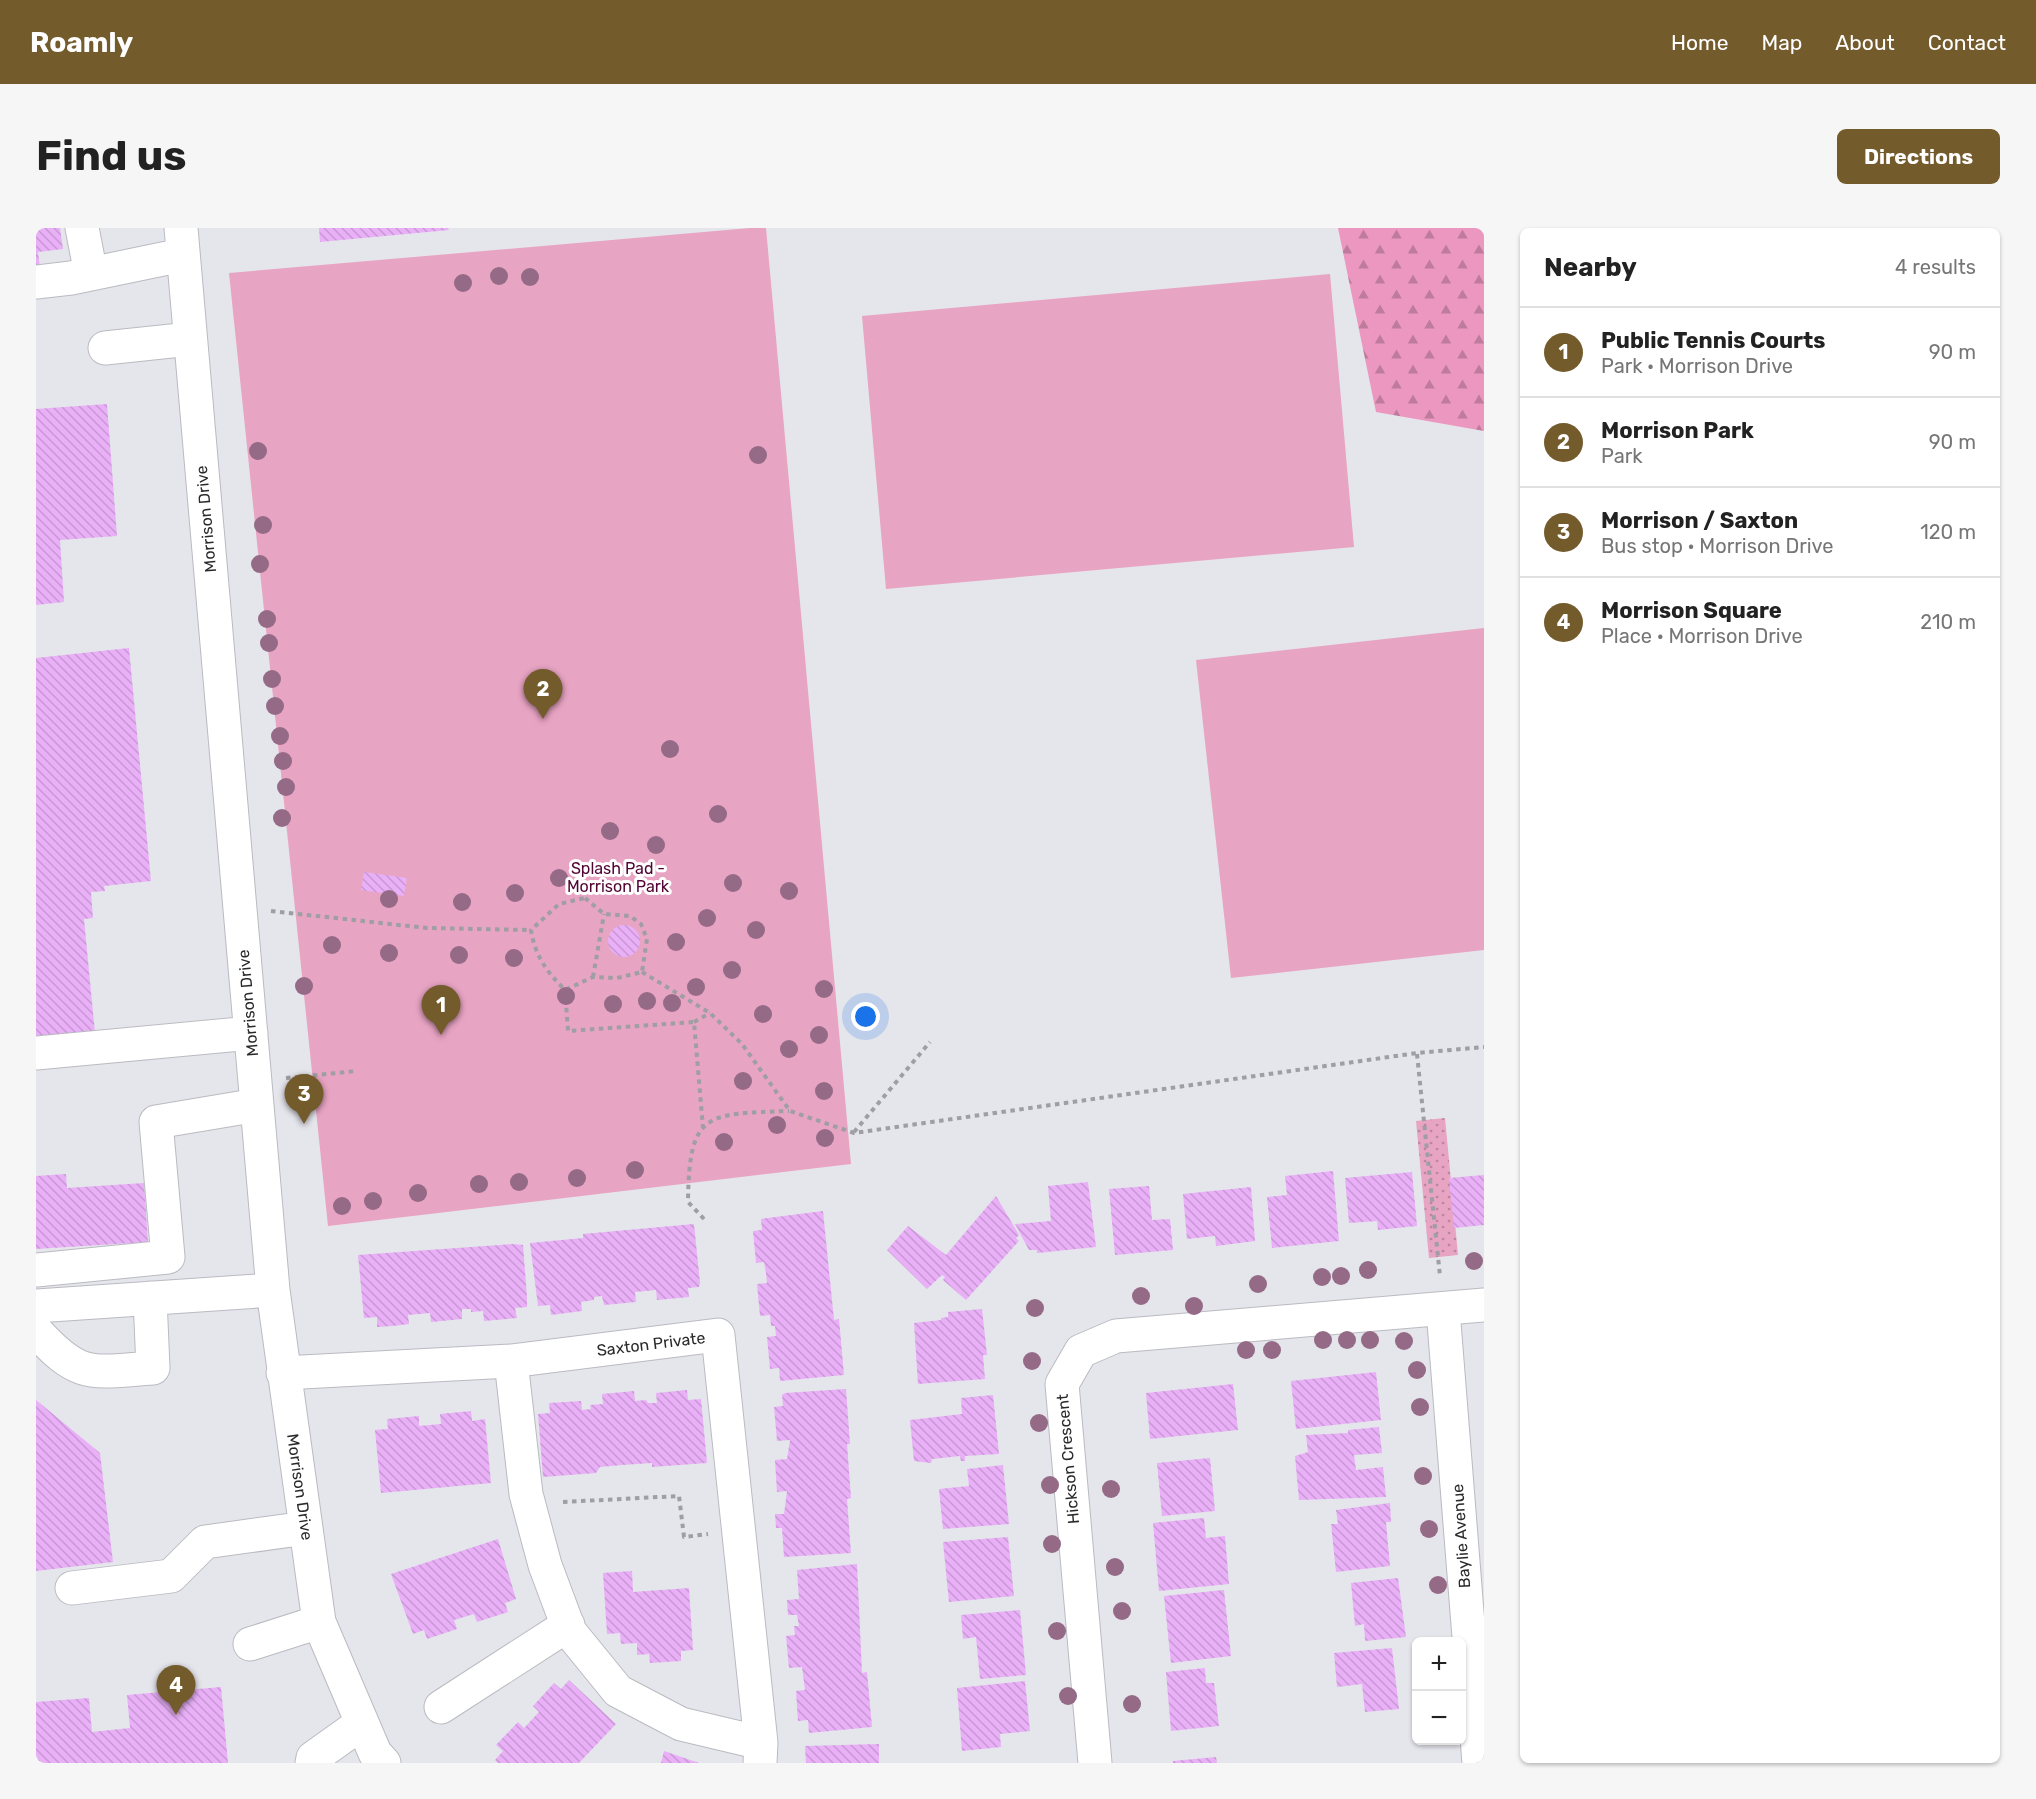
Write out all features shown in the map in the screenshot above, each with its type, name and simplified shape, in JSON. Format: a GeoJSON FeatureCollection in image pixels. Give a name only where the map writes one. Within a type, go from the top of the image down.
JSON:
{"type":"FeatureCollection","features":[{"type":"Feature","properties":{"kind":"street"},"geometry":{"type":"LineString","coordinates":[[82,228],[91,274]]}},
{"type":"Feature","properties":{"kind":"street"},"geometry":{"type":"LineString","coordinates":[[36,282],[91,274],[182,241]]}},
{"type":"Feature","properties":{"kind":"street","name":"Morrison Drive"},"geometry":{"type":"LineString","coordinates":[[182,241],[273,1290],[283,1373],[319,1622],[375,1753],[384,1763]]}},
{"type":"Feature","properties":{"kind":"street"},"geometry":{"type":"LineString","coordinates":[[105,348],[190,339]]}},
{"type":"Feature","properties":{"kind":"street"},"geometry":{"type":"LineString","coordinates":[[36,1053],[251,1033]]}},
{"type":"Feature","properties":{"kind":"street"},"geometry":{"type":"LineString","coordinates":[[36,1270],[168,1257],[156,1122],[256,1093]]}},
{"type":"Feature","properties":{"kind":"street"},"geometry":{"type":"LineString","coordinates":[[36,1306],[273,1290]]}},
{"type":"Feature","properties":{"kind":"street"},"geometry":{"type":"LineString","coordinates":[[36,1332],[73,1365],[93,1372],[153,1368],[150,1298]]}},
{"type":"Feature","properties":{"kind":"street","name":"Hickson Crescent"},"geometry":{"type":"LineString","coordinates":[[1095,1763],[1062,1384],[1082,1351],[1116,1336],[1484,1305]]}},
{"type":"Feature","properties":{"kind":"street","name":"Baylie Avenue"},"geometry":{"type":"LineString","coordinates":[[1443,1310],[1479,1763]]}},
{"type":"Feature","properties":{"kind":"street","name":"Saxton Private"},"geometry":{"type":"LineString","coordinates":[[283,1373],[511,1360],[718,1335],[761,1753]]}},
{"type":"Feature","properties":{"kind":"street"},"geometry":{"type":"LineString","coordinates":[[511,1360],[529,1504],[545,1564],[570,1632],[618,1691],[681,1724],[761,1753]]}},
{"type":"Feature","properties":{"kind":"street"},"geometry":{"type":"LineString","coordinates":[[72,1588],[171,1576],[205,1542],[306,1528]]}},
{"type":"Feature","properties":{"kind":"street"},"geometry":{"type":"LineString","coordinates":[[250,1644],[319,1622]]}},
{"type":"Feature","properties":{"kind":"street"},"geometry":{"type":"LineString","coordinates":[[441,1707],[568,1625]]}},
{"type":"Feature","properties":{"kind":"street"},"geometry":{"type":"LineString","coordinates":[[312,1763],[313,1758],[362,1723]]}},
{"type":"Feature","properties":{"kind":"path"},"geometry":{"type":"LineString","coordinates":[[240,913],[284,911],[427,928],[531,930],[559,904],[585,898],[604,914],[630,916],[641,924],[647,939],[642,972]]}},
{"type":"Feature","properties":{"kind":"path"},"geometry":{"type":"LineString","coordinates":[[593,977],[604,914]]}},
{"type":"Feature","properties":{"kind":"path"},"geometry":{"type":"LineString","coordinates":[[531,930],[534,950],[549,974],[565,990],[568,1031],[694,1022],[710,1013]]}},
{"type":"Feature","properties":{"kind":"path"},"geometry":{"type":"LineString","coordinates":[[565,990],[593,977],[617,978],[642,972],[710,1013],[742,1044],[790,1111]]}},
{"type":"Feature","properties":{"kind":"path"},"geometry":{"type":"LineString","coordinates":[[694,1022],[703,1128]]}},
{"type":"Feature","properties":{"kind":"path"},"geometry":{"type":"LineString","coordinates":[[854,1133],[930,1042]]}},
{"type":"Feature","properties":{"kind":"path"},"geometry":{"type":"LineString","coordinates":[[704,1220],[688,1202],[689,1164],[696,1134],[714,1118],[739,1113],[790,1111],[854,1133],[1417,1053],[1484,1047]]}},
{"type":"Feature","properties":{"kind":"path"},"geometry":{"type":"LineString","coordinates":[[1417,1053],[1443,1310]]}},
{"type":"Feature","properties":{"kind":"path"},"geometry":{"type":"LineString","coordinates":[[256,1093],[357,1071]]}},
{"type":"Feature","properties":{"kind":"path"},"geometry":{"type":"LineString","coordinates":[[529,1504],[679,1496],[684,1537],[738,1532]]}},
{"type":"Feature","properties":{"kind":"green space","name":"Splash Pad - Morrison Park"},"geometry":{"type":"Polygon","coordinates":[[[766,228],[851,1164],[328,1226],[229,273],[766,228]]]}},
{"type":"Feature","properties":{"kind":"green space"},"geometry":{"type":"Polygon","coordinates":[[[1338,228],[1484,228],[1484,431],[1376,412],[1338,228]]]}},
{"type":"Feature","properties":{"kind":"green space"},"geometry":{"type":"Polygon","coordinates":[[[1330,274],[1354,547],[886,589],[862,316],[1330,274]]]}},
{"type":"Feature","properties":{"kind":"green space"},"geometry":{"type":"Polygon","coordinates":[[[1484,628],[1484,950],[1231,978],[1196,660],[1484,628]]]}},
{"type":"Feature","properties":{"kind":"green space"},"geometry":{"type":"Polygon","coordinates":[[[1445,1118],[1458,1255],[1429,1258],[1416,1121],[1445,1118]]]}},
{"type":"Feature","properties":{"kind":"building"},"geometry":{"type":"Polygon","coordinates":[[[36,228],[60,228],[63,249],[38,252],[40,267],[36,267],[36,228]]]}},
{"type":"Feature","properties":{"kind":"building"},"geometry":{"type":"Polygon","coordinates":[[[319,228],[448,228],[449,230],[320,242],[319,228]]]}},
{"type":"Feature","properties":{"kind":"building"},"geometry":{"type":"Polygon","coordinates":[[[107,404],[117,536],[60,540],[64,602],[36,605],[36,409],[107,404]]]}},
{"type":"Feature","properties":{"kind":"building"},"geometry":{"type":"Polygon","coordinates":[[[129,648],[151,881],[104,886],[105,891],[91,892],[93,918],[84,919],[95,1033],[36,1039],[36,658],[129,648]]]}},
{"type":"Feature","properties":{"kind":"building"},"geometry":{"type":"Polygon","coordinates":[[[364,872],[407,878],[404,896],[361,890],[364,872]]]}},
{"type":"Feature","properties":{"kind":"building"},"geometry":{"type":"Polygon","coordinates":[[[624,925],[635,930],[640,941],[635,952],[624,957],[613,952],[608,941],[613,930],[624,925]]]}},
{"type":"Feature","properties":{"kind":"building"},"geometry":{"type":"Polygon","coordinates":[[[1333,1171],[1339,1241],[1272,1248],[1267,1197],[1287,1195],[1285,1176],[1333,1171]]]}},
{"type":"Feature","properties":{"kind":"building"},"geometry":{"type":"Polygon","coordinates":[[[1412,1172],[1417,1226],[1378,1230],[1377,1221],[1349,1223],[1345,1178],[1412,1172]]]}},
{"type":"Feature","properties":{"kind":"building"},"geometry":{"type":"Polygon","coordinates":[[[66,1174],[67,1188],[144,1183],[148,1242],[36,1249],[36,1176],[66,1174]]]}},
{"type":"Feature","properties":{"kind":"building"},"geometry":{"type":"Polygon","coordinates":[[[1484,1175],[1484,1225],[1454,1228],[1449,1178],[1484,1175]]]}},
{"type":"Feature","properties":{"kind":"building"},"geometry":{"type":"Polygon","coordinates":[[[1088,1182],[1096,1247],[1037,1253],[1037,1250],[1029,1250],[1015,1224],[1051,1221],[1048,1186],[1088,1182]]]}},
{"type":"Feature","properties":{"kind":"building"},"geometry":{"type":"Polygon","coordinates":[[[1149,1186],[1152,1220],[1170,1219],[1173,1250],[1115,1255],[1109,1189],[1149,1186]]]}},
{"type":"Feature","properties":{"kind":"building"},"geometry":{"type":"Polygon","coordinates":[[[1251,1187],[1255,1241],[1216,1246],[1215,1236],[1187,1239],[1183,1194],[1251,1187]]]}},
{"type":"Feature","properties":{"kind":"building"},"geometry":{"type":"Polygon","coordinates":[[[996,1196],[1019,1235],[1016,1238],[1019,1241],[966,1300],[943,1280],[945,1277],[942,1275],[927,1289],[887,1250],[908,1226],[946,1255],[996,1196]]]}},
{"type":"Feature","properties":{"kind":"building"},"geometry":{"type":"Polygon","coordinates":[[[823,1211],[834,1320],[839,1319],[844,1375],[780,1381],[779,1368],[770,1369],[767,1337],[776,1336],[775,1326],[771,1326],[770,1315],[760,1316],[757,1284],[767,1283],[764,1262],[756,1263],[753,1231],[762,1230],[761,1219],[823,1211]]]}},
{"type":"Feature","properties":{"kind":"building"},"geometry":{"type":"Polygon","coordinates":[[[694,1224],[700,1283],[699,1287],[688,1288],[689,1297],[657,1300],[656,1290],[635,1292],[636,1302],[604,1305],[602,1296],[594,1297],[594,1300],[581,1302],[582,1311],[551,1315],[550,1305],[538,1306],[530,1243],[583,1238],[583,1234],[694,1224]]]}},
{"type":"Feature","properties":{"kind":"building"},"geometry":{"type":"Polygon","coordinates":[[[523,1245],[527,1297],[527,1307],[515,1308],[517,1318],[484,1321],[483,1311],[471,1312],[471,1309],[462,1309],[462,1319],[431,1322],[430,1313],[408,1315],[409,1324],[377,1327],[377,1317],[364,1318],[358,1255],[523,1245]]]}},
{"type":"Feature","properties":{"kind":"building"},"geometry":{"type":"Polygon","coordinates":[[[982,1309],[987,1355],[983,1355],[985,1379],[918,1384],[914,1323],[941,1320],[941,1318],[948,1317],[948,1312],[982,1309]]]}},
{"type":"Feature","properties":{"kind":"building"},"geometry":{"type":"Polygon","coordinates":[[[1376,1372],[1381,1420],[1296,1429],[1291,1381],[1376,1372]]]}},
{"type":"Feature","properties":{"kind":"building"},"geometry":{"type":"Polygon","coordinates":[[[1233,1384],[1238,1430],[1150,1439],[1146,1393],[1233,1384]]]}},
{"type":"Feature","properties":{"kind":"building"},"geometry":{"type":"Polygon","coordinates":[[[846,1389],[851,1498],[847,1499],[851,1553],[784,1557],[782,1528],[776,1528],[775,1514],[784,1514],[787,1491],[777,1492],[775,1460],[787,1459],[790,1440],[777,1441],[774,1407],[783,1406],[782,1395],[785,1393],[846,1389]]]}},
{"type":"Feature","properties":{"kind":"building"},"geometry":{"type":"Polygon","coordinates":[[[687,1390],[688,1400],[701,1399],[707,1463],[652,1467],[652,1463],[622,1465],[600,1467],[596,1473],[543,1477],[538,1414],[550,1413],[549,1403],[581,1401],[582,1410],[591,1409],[590,1405],[603,1404],[602,1394],[634,1391],[635,1401],[646,1400],[648,1403],[657,1403],[656,1393],[687,1390]]]}},
{"type":"Feature","properties":{"kind":"building"},"geometry":{"type":"Polygon","coordinates":[[[993,1395],[999,1454],[965,1456],[965,1461],[961,1461],[960,1456],[932,1459],[931,1463],[914,1461],[910,1420],[962,1414],[961,1398],[993,1395]]]}},
{"type":"Feature","properties":{"kind":"building"},"geometry":{"type":"Polygon","coordinates":[[[36,1400],[100,1453],[113,1562],[36,1571],[36,1400]]]}},
{"type":"Feature","properties":{"kind":"building"},"geometry":{"type":"Polygon","coordinates":[[[471,1411],[472,1421],[485,1419],[491,1483],[381,1493],[375,1430],[388,1429],[387,1419],[419,1416],[419,1426],[441,1424],[440,1414],[471,1411]]]}},
{"type":"Feature","properties":{"kind":"building"},"geometry":{"type":"Polygon","coordinates":[[[1379,1427],[1382,1453],[1354,1455],[1356,1470],[1383,1467],[1386,1497],[1299,1500],[1295,1456],[1308,1452],[1306,1435],[1348,1433],[1348,1430],[1379,1427]]]}},
{"type":"Feature","properties":{"kind":"building"},"geometry":{"type":"Polygon","coordinates":[[[1210,1458],[1215,1511],[1162,1516],[1157,1463],[1210,1458]]]}},
{"type":"Feature","properties":{"kind":"building"},"geometry":{"type":"Polygon","coordinates":[[[1003,1465],[1009,1524],[943,1529],[939,1489],[969,1486],[967,1469],[1003,1465]]]}},
{"type":"Feature","properties":{"kind":"building"},"geometry":{"type":"Polygon","coordinates":[[[1390,1503],[1391,1522],[1386,1522],[1390,1566],[1336,1572],[1331,1524],[1338,1524],[1336,1510],[1390,1503]]]}},
{"type":"Feature","properties":{"kind":"building"},"geometry":{"type":"Polygon","coordinates":[[[1204,1518],[1206,1538],[1225,1536],[1229,1584],[1159,1591],[1153,1523],[1204,1518]]]}},
{"type":"Feature","properties":{"kind":"building"},"geometry":{"type":"Polygon","coordinates":[[[1008,1537],[1014,1596],[949,1602],[943,1542],[1008,1537]]]}},
{"type":"Feature","properties":{"kind":"building"},"geometry":{"type":"Polygon","coordinates":[[[498,1539],[516,1599],[505,1603],[508,1612],[477,1622],[474,1614],[454,1620],[457,1629],[427,1639],[424,1630],[413,1634],[391,1574],[498,1539]]]}},
{"type":"Feature","properties":{"kind":"building"},"geometry":{"type":"Polygon","coordinates":[[[857,1564],[862,1673],[867,1672],[872,1727],[809,1733],[808,1720],[798,1721],[796,1691],[805,1690],[802,1667],[789,1668],[786,1636],[795,1635],[794,1626],[799,1626],[797,1615],[788,1615],[787,1600],[799,1599],[797,1570],[857,1564]]]}},
{"type":"Feature","properties":{"kind":"building"},"geometry":{"type":"Polygon","coordinates":[[[632,1571],[633,1592],[689,1588],[693,1650],[681,1651],[681,1661],[650,1663],[649,1654],[637,1655],[637,1643],[621,1644],[620,1633],[607,1634],[603,1573],[632,1571]]]}},
{"type":"Feature","properties":{"kind":"building"},"geometry":{"type":"Polygon","coordinates":[[[1398,1578],[1406,1637],[1365,1641],[1364,1624],[1355,1626],[1351,1583],[1398,1578]]]}},
{"type":"Feature","properties":{"kind":"building"},"geometry":{"type":"Polygon","coordinates":[[[1224,1590],[1231,1656],[1171,1663],[1164,1596],[1224,1590]]]}},
{"type":"Feature","properties":{"kind":"building"},"geometry":{"type":"Polygon","coordinates":[[[1020,1610],[1026,1675],[980,1679],[976,1637],[963,1639],[961,1615],[1020,1610]]]}},
{"type":"Feature","properties":{"kind":"building"},"geometry":{"type":"Polygon","coordinates":[[[1392,1648],[1399,1709],[1365,1712],[1362,1684],[1337,1687],[1334,1653],[1392,1648]]]}},
{"type":"Feature","properties":{"kind":"building"},"geometry":{"type":"Polygon","coordinates":[[[1205,1668],[1206,1683],[1214,1683],[1219,1726],[1171,1731],[1166,1672],[1205,1668]]]}},
{"type":"Feature","properties":{"kind":"building"},"geometry":{"type":"Polygon","coordinates":[[[569,1680],[616,1724],[579,1763],[498,1763],[495,1760],[503,1751],[496,1745],[518,1722],[524,1728],[539,1712],[533,1706],[554,1683],[561,1689],[569,1680]]]}},
{"type":"Feature","properties":{"kind":"building"},"geometry":{"type":"Polygon","coordinates":[[[1025,1681],[1030,1731],[1000,1734],[1001,1747],[962,1751],[957,1688],[1025,1681]]]}},
{"type":"Feature","properties":{"kind":"building"},"geometry":{"type":"Polygon","coordinates":[[[221,1687],[228,1763],[36,1763],[36,1702],[89,1698],[92,1732],[130,1728],[127,1695],[221,1687]]]}},
{"type":"Feature","properties":{"kind":"building"},"geometry":{"type":"Polygon","coordinates":[[[879,1744],[879,1763],[806,1763],[805,1746],[879,1744]]]}},
{"type":"Feature","properties":{"kind":"building"},"geometry":{"type":"Polygon","coordinates":[[[664,1751],[699,1763],[661,1763],[664,1751]]]}},
{"type":"Feature","properties":{"kind":"building"},"geometry":{"type":"Polygon","coordinates":[[[1216,1757],[1217,1763],[1173,1763],[1173,1761],[1216,1757]]]}},
{"type":"Feature","properties":{"kind":"place","name":"Morrison Park"},"geometry":{"type":"Point","coordinates":[543,719]}},
{"type":"Feature","properties":{"kind":"place","name":"Public Tennis Courts"},"geometry":{"type":"Point","coordinates":[441,1035]}},
{"type":"Feature","properties":{"kind":"place","name":"Morrison / Saxton"},"geometry":{"type":"Point","coordinates":[304,1124]}},
{"type":"Feature","properties":{"kind":"place","name":"Morrison Square"},"geometry":{"type":"Point","coordinates":[176,1715]}}]}
